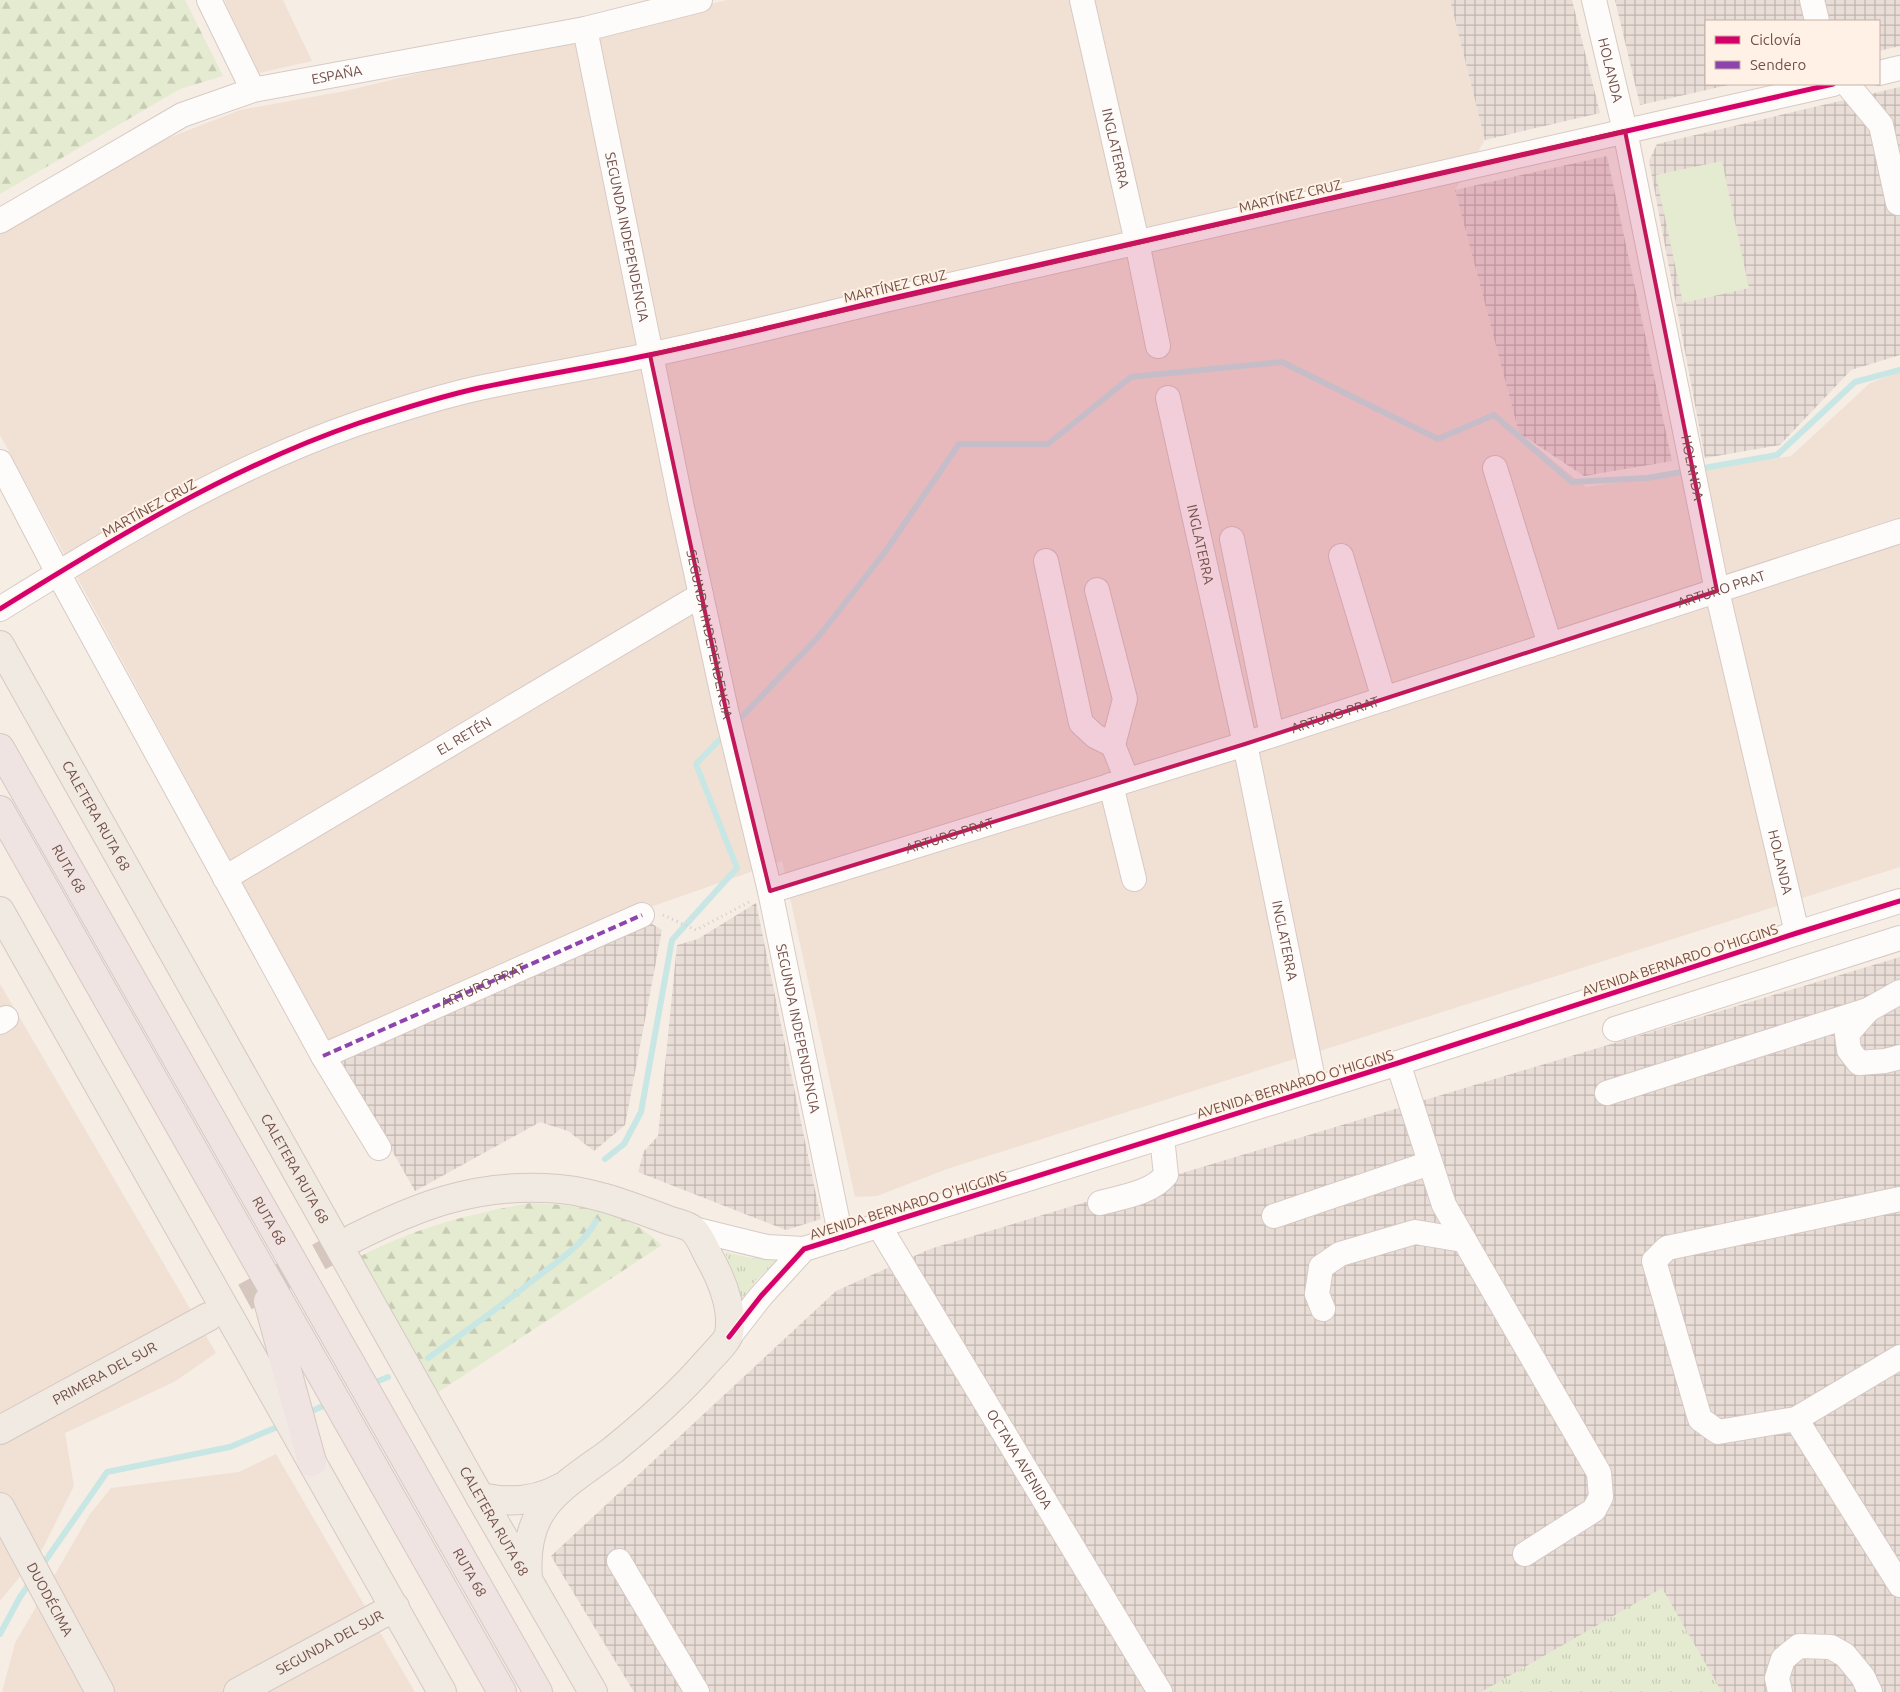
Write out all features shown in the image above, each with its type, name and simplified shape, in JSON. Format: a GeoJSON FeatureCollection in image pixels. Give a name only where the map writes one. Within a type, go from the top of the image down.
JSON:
{"type":"FeatureCollection","features":[{"type":"Feature","properties":{"kind":"highway","name":"RUTA 68"},"geometry":{"type":"LineString","coordinates":[[0,748],[538,1692]]}},
{"type":"Feature","properties":{"kind":"highway"},"geometry":{"type":"LineString","coordinates":[[0,810],[502,1692]]}},
{"type":"Feature","properties":{"kind":"highway"},"geometry":{"type":"LineString","coordinates":[[258,1264],[312,1462]]}},
{"type":"Feature","properties":{"kind":"main road","name":"CALETERA RUTA 68"},"geometry":{"type":"LineString","coordinates":[[0,645],[480,1497],[593,1692]]}},
{"type":"Feature","properties":{"kind":"main road"},"geometry":{"type":"LineString","coordinates":[[0,910],[442,1692]]}},
{"type":"Feature","properties":{"kind":"main road"},"geometry":{"type":"LineString","coordinates":[[354,1238],[381,1224],[436,1202],[464,1194],[493,1189],[522,1187],[580,1191],[608,1198],[693,1229],[715,1268],[724,1289],[730,1311],[729,1336]]}},
{"type":"Feature","properties":{"kind":"main road","name":"PRIMERA DEL SUR"},"geometry":{"type":"LineString","coordinates":[[0,1430],[208,1317]]}},
{"type":"Feature","properties":{"kind":"main road","name":"AVENIDA BERNARDO O'HIGGINS"},"geometry":{"type":"LineString","coordinates":[[528,1578],[528,1548],[536,1520],[545,1506],[556,1494],[615,1448],[659,1410],[697,1373],[729,1336]]}},
{"type":"Feature","properties":{"kind":"main road","name":"AVENIDA BERNARDO O'HIGGINS"},"geometry":{"type":"LineString","coordinates":[[480,1497],[510,1501],[524,1500],[540,1496],[570,1483]]}},
{"type":"Feature","properties":{"kind":"main road","name":"DUODÉCIMA"},"geometry":{"type":"LineString","coordinates":[[0,1507],[100,1692]]}},
{"type":"Feature","properties":{"kind":"main road","name":"SEGUNDA DEL SUR"},"geometry":{"type":"LineString","coordinates":[[238,1692],[395,1607]]}},
{"type":"Feature","properties":{"kind":"street"},"geometry":{"type":"LineString","coordinates":[[209,0],[253,90]]}},
{"type":"Feature","properties":{"kind":"street","name":"ESPAÑA"},"geometry":{"type":"LineString","coordinates":[[0,221],[182,116],[253,90],[585,29],[700,0]]}},
{"type":"Feature","properties":{"kind":"street","name":"INGLATERRA"},"geometry":{"type":"LineString","coordinates":[[1082,0],[1137,242],[1158,346]]}},
{"type":"Feature","properties":{"kind":"street","name":"HOLANDA"},"geometry":{"type":"LineString","coordinates":[[1594,0],[1625,131],[1717,591],[1797,933]]}},
{"type":"Feature","properties":{"kind":"street"},"geometry":{"type":"LineString","coordinates":[[1812,0],[1817,20]]}},
{"type":"Feature","properties":{"kind":"street","name":"SEGUNDA INDEPENDENCIA"},"geometry":{"type":"LineString","coordinates":[[585,29],[650,355],[701,595],[726,710],[770,891],[842,1238]]}},
{"type":"Feature","properties":{"kind":"street"},"geometry":{"type":"LineString","coordinates":[[1880,73],[1900,68]]}},
{"type":"Feature","properties":{"kind":"street","name":"MARTÍNEZ CRUZ"},"geometry":{"type":"LineString","coordinates":[[0,609],[58,573],[202,491],[260,463],[354,425],[473,389],[650,355],[1827,85]]}},
{"type":"Feature","properties":{"kind":"street"},"geometry":{"type":"LineString","coordinates":[[1848,85],[1881,125],[1898,204]]}},
{"type":"Feature","properties":{"kind":"street","name":"INGLATERRA"},"geometry":{"type":"LineString","coordinates":[[1168,398],[1245,744],[1315,1090]]}},
{"type":"Feature","properties":{"kind":"street"},"geometry":{"type":"LineString","coordinates":[[0,462],[58,573],[323,1056],[379,1148]]}},
{"type":"Feature","properties":{"kind":"street"},"geometry":{"type":"LineString","coordinates":[[1495,468],[1550,645]]}},
{"type":"Feature","properties":{"kind":"street","name":"ARTURO PRAT"},"geometry":{"type":"LineString","coordinates":[[770,891],[1245,744],[1900,531]]}},
{"type":"Feature","properties":{"kind":"street"},"geometry":{"type":"LineString","coordinates":[[1232,539],[1272,735]]}},
{"type":"Feature","properties":{"kind":"street"},"geometry":{"type":"LineString","coordinates":[[1341,556],[1384,699]]}},
{"type":"Feature","properties":{"kind":"street"},"geometry":{"type":"LineString","coordinates":[[1046,561],[1081,723],[1095,736],[1113,745]]}},
{"type":"Feature","properties":{"kind":"street"},"geometry":{"type":"LineString","coordinates":[[1097,590],[1124,699],[1113,745],[1134,879]]}},
{"type":"Feature","properties":{"kind":"street","name":"EL RETÉN"},"geometry":{"type":"LineString","coordinates":[[225,878],[701,595]]}},
{"type":"Feature","properties":{"kind":"street","name":"AVENIDA BERNARDO O'HIGGINS"},"geometry":{"type":"LineString","coordinates":[[729,1336],[761,1296],[804,1250],[1398,1064],[1900,901]]}},
{"type":"Feature","properties":{"kind":"street","name":"ARTURO PRAT"},"geometry":{"type":"LineString","coordinates":[[323,1056],[654,915]]}},
{"type":"Feature","properties":{"kind":"street"},"geometry":{"type":"LineString","coordinates":[[1615,1029],[1900,938]]}},
{"type":"Feature","properties":{"kind":"street"},"geometry":{"type":"LineString","coordinates":[[1607,1093],[1868,1010],[1900,992]]}},
{"type":"Feature","properties":{"kind":"street"},"geometry":{"type":"LineString","coordinates":[[1868,1010],[1847,1034],[1849,1050],[1860,1063],[1885,1061],[1900,1057]]}},
{"type":"Feature","properties":{"kind":"street"},"geometry":{"type":"LineString","coordinates":[[1398,1064],[1444,1205],[1599,1473],[1601,1497],[1594,1510],[1525,1554]]}},
{"type":"Feature","properties":{"kind":"street"},"geometry":{"type":"LineString","coordinates":[[1100,1204],[1153,1187],[1161,1182],[1166,1175],[1162,1137]]}},
{"type":"Feature","properties":{"kind":"street"},"geometry":{"type":"LineString","coordinates":[[1274,1216],[1430,1163]]}},
{"type":"Feature","properties":{"kind":"street"},"geometry":{"type":"LineString","coordinates":[[1900,1199],[1667,1248],[1654,1261],[1700,1419],[1718,1432],[1796,1419],[1900,1357]]}},
{"type":"Feature","properties":{"kind":"street","name":"OCTAVA AVENIDA"},"geometry":{"type":"LineString","coordinates":[[879,1226],[1160,1692]]}},
{"type":"Feature","properties":{"kind":"street"},"geometry":{"type":"LineString","coordinates":[[693,1229],[767,1247],[804,1250]]}},
{"type":"Feature","properties":{"kind":"street"},"geometry":{"type":"LineString","coordinates":[[1323,1309],[1316,1294],[1321,1267],[1340,1254],[1415,1232],[1463,1240]]}},
{"type":"Feature","properties":{"kind":"street"},"geometry":{"type":"LineString","coordinates":[[1796,1419],[1900,1585]]}},
{"type":"Feature","properties":{"kind":"street"},"geometry":{"type":"LineString","coordinates":[[620,1561],[698,1692]]}},
{"type":"Feature","properties":{"kind":"street"},"geometry":{"type":"LineString","coordinates":[[1780,1692],[1778,1678],[1783,1659],[1799,1646],[1831,1647],[1845,1655],[1863,1677],[1870,1692]]}},
{"type":"Feature","properties":{"kind":"path"},"geometry":{"type":"LineString","coordinates":[[654,915],[696,930],[770,891]]}},
{"type":"Feature","properties":{"kind":"highlighted area"},"geometry":{"type":"Polygon","coordinates":[[[1625,131],[1717,591],[1245,744],[770,891],[726,710],[650,355],[1625,131]]]}},
{"type":"Feature","properties":{"kind":"shaded area"},"geometry":{"type":"Polygon","coordinates":[[[224,0],[283,0],[312,61],[259,73],[224,0]]]}},
{"type":"Feature","properties":{"kind":"shaded area"},"geometry":{"type":"Polygon","coordinates":[[[727,0],[1450,0],[1485,140],[1455,190],[1519,433],[1586,487],[1791,456],[1870,383],[1900,372],[1900,867],[947,1169],[877,1196],[855,1197],[782,861],[582,931],[329,1043],[0,435],[0,232],[153,144],[240,110],[345,91],[727,0]]]}},
{"type":"Feature","properties":{"kind":"shaded area"},"geometry":{"type":"Polygon","coordinates":[[[1450,0],[1572,0],[1600,113],[1485,140],[1450,0]]]}},
{"type":"Feature","properties":{"kind":"shaded area"},"geometry":{"type":"Polygon","coordinates":[[[1615,0],[1900,0],[1900,46],[1880,51],[1880,20],[1705,20],[1705,85],[1729,85],[1640,105],[1615,0]]]}},
{"type":"Feature","properties":{"kind":"shaded area"},"geometry":{"type":"Polygon","coordinates":[[[1900,87],[1900,355],[1851,370],[1780,445],[1705,458],[1649,161],[1657,144],[1900,87]]]}},
{"type":"Feature","properties":{"kind":"shaded area"},"geometry":{"type":"Polygon","coordinates":[[[1607,156],[1672,461],[1584,476],[1519,433],[1455,190],[1607,156]]]}},
{"type":"Feature","properties":{"kind":"shaded area"},"geometry":{"type":"Polygon","coordinates":[[[756,903],[821,1219],[786,1230],[638,1172],[644,1151],[658,1136],[677,945],[698,939],[756,903]]]}},
{"type":"Feature","properties":{"kind":"shaded area"},"geometry":{"type":"Polygon","coordinates":[[[649,922],[662,930],[625,1125],[594,1151],[568,1131],[540,1122],[415,1191],[340,1059],[649,922]]]}},
{"type":"Feature","properties":{"kind":"shaded area"},"geometry":{"type":"Polygon","coordinates":[[[1900,957],[1900,1692],[634,1692],[551,1556],[836,1291],[930,1249],[1900,957]]]}},
{"type":"Feature","properties":{"kind":"shaded area"},"geometry":{"type":"Polygon","coordinates":[[[0,984],[216,1353],[174,1382],[65,1433],[74,1486],[43,1548],[0,1601],[0,984]]]}},
{"type":"Feature","properties":{"kind":"shaded area"},"geometry":{"type":"Polygon","coordinates":[[[276,1454],[415,1692],[2,1692],[15,1643],[90,1514],[111,1488],[239,1472],[276,1454]]]}},
{"type":"Feature","properties":{"kind":"green space"},"geometry":{"type":"Polygon","coordinates":[[[0,0],[185,0],[223,76],[180,89],[0,194],[0,0]]]}},
{"type":"Feature","properties":{"kind":"green space"},"geometry":{"type":"Polygon","coordinates":[[[1722,161],[1749,288],[1683,303],[1656,175],[1722,161]]]}},
{"type":"Feature","properties":{"kind":"green space"},"geometry":{"type":"Polygon","coordinates":[[[530,1203],[594,1209],[634,1224],[662,1245],[434,1395],[359,1257],[443,1223],[530,1203]]]}},
{"type":"Feature","properties":{"kind":"green space"},"geometry":{"type":"Polygon","coordinates":[[[725,1252],[751,1258],[778,1260],[756,1280],[739,1304],[735,1277],[725,1252]]]}},
{"type":"Feature","properties":{"kind":"green space"},"geometry":{"type":"Polygon","coordinates":[[[1662,1588],[1722,1692],[1481,1692],[1662,1588]]]}},
{"type":"Feature","properties":{"kind":"waterway"},"geometry":{"type":"LineString","coordinates":[[735,724],[819,636],[885,552],[959,444],[1048,444],[1131,377],[1282,362],[1438,439],[1494,415],[1572,482],[1647,478],[1688,471]]}},
{"type":"Feature","properties":{"kind":"waterway"},"geometry":{"type":"LineString","coordinates":[[1698,469],[1777,455],[1855,382],[1900,370]]}},
{"type":"Feature","properties":{"kind":"waterway"},"geometry":{"type":"LineString","coordinates":[[605,1159],[624,1144],[641,1112],[672,940],[737,868],[696,764],[726,733]]}},
{"type":"Feature","properties":{"kind":"waterway"},"geometry":{"type":"LineString","coordinates":[[428,1358],[561,1259],[584,1238],[596,1221]]}},
{"type":"Feature","properties":{"kind":"waterway"},"geometry":{"type":"LineString","coordinates":[[371,1384],[388,1377]]}},
{"type":"Feature","properties":{"kind":"waterway"},"geometry":{"type":"LineString","coordinates":[[305,1414],[330,1403]]}},
{"type":"Feature","properties":{"kind":"waterway"},"geometry":{"type":"LineString","coordinates":[[41,1567],[107,1472],[230,1447],[282,1425]]}},
{"type":"Feature","properties":{"kind":"waterway"},"geometry":{"type":"LineString","coordinates":[[0,1634],[31,1581]]}},
{"type":"Feature","properties":{"kind":"tunnel"},"geometry":{"type":"LineString","coordinates":[[208,1317],[354,1238]]}},
{"type":"Feature","properties":{"kind":"marked path"},"geometry":{"type":"LineString","coordinates":[[323,1056],[642,915]]}},
{"type":"Feature","properties":{"kind":"cycle path"},"geometry":{"type":"LineString","coordinates":[[0,609],[86,556],[219,482],[312,441],[359,423],[433,400],[521,379],[710,342],[1128,243],[1829,85]]}},
{"type":"Feature","properties":{"kind":"cycle path"},"geometry":{"type":"LineString","coordinates":[[729,1337],[761,1296],[804,1249],[1398,1063],[1900,901]]}}]}
